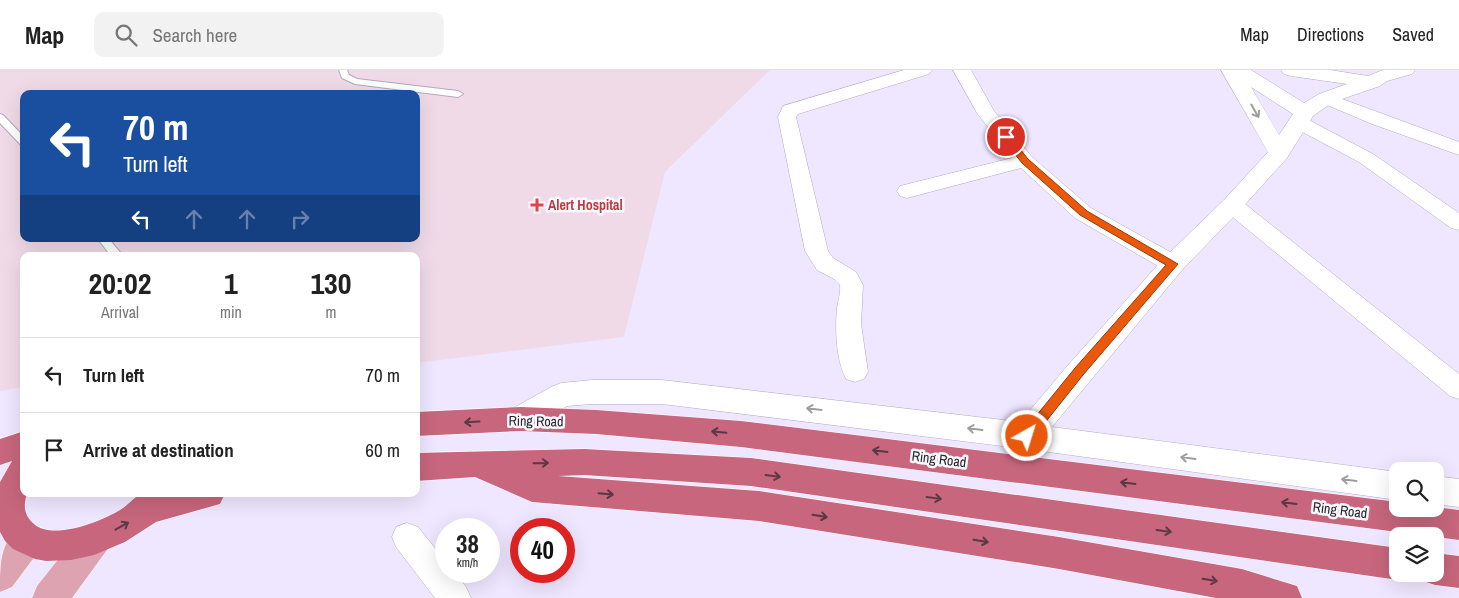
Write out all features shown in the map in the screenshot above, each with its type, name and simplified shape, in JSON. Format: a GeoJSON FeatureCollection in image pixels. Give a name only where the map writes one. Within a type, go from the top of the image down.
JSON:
{"type":"FeatureCollection","features":[{"type":"Feature","properties":{"kind":"highway","name":"Ring Road"},"geometry":{"type":"LineString","coordinates":[[420,424],[521,419],[596,422],[741,434],[1459,525]]}},
{"type":"Feature","properties":{"kind":"highway"},"geometry":{"type":"LineString","coordinates":[[0,452],[20,445]]}},
{"type":"Feature","properties":{"kind":"highway"},"geometry":{"type":"LineString","coordinates":[[420,467],[584,462],[751,472],[1389,563]]}},
{"type":"Feature","properties":{"kind":"highway"},"geometry":{"type":"LineString","coordinates":[[475,464],[532,488],[759,506],[1059,553],[1242,586],[1284,598]]}},
{"type":"Feature","properties":{"kind":"highway"},"geometry":{"type":"LineString","coordinates":[[20,477],[13,488],[7,510],[14,532],[47,545],[70,545],[94,539],[123,527],[156,502],[189,497]]}},
{"type":"Feature","properties":{"kind":"highway"},"geometry":{"type":"LineString","coordinates":[[1444,570],[1459,572]]}},
{"type":"Feature","properties":{"kind":"main road"},"geometry":{"type":"LineString","coordinates":[[0,575],[14,532]]}},
{"type":"Feature","properties":{"kind":"main road"},"geometry":{"type":"LineString","coordinates":[[50,598],[94,539]]}},
{"type":"Feature","properties":{"kind":"street"},"geometry":{"type":"LineString","coordinates":[[855,372],[848,331],[849,305],[853,289],[849,279],[818,257],[787,117],[790,110],[923,70]]}},
{"type":"Feature","properties":{"kind":"street"},"geometry":{"type":"LineString","coordinates":[[962,70],[986,113],[1025,161],[1083,213],[1173,264]]}},
{"type":"Feature","properties":{"kind":"street"},"geometry":{"type":"LineString","coordinates":[[1231,70],[1279,153]]}},
{"type":"Feature","properties":{"kind":"street"},"geometry":{"type":"LineString","coordinates":[[1238,70],[1301,117],[1366,158],[1459,223]]}},
{"type":"Feature","properties":{"kind":"street"},"geometry":{"type":"LineString","coordinates":[[1267,70],[1295,85],[1379,120],[1459,149]]}},
{"type":"Feature","properties":{"kind":"street"},"geometry":{"type":"LineString","coordinates":[[1291,70],[1391,73]]}},
{"type":"Feature","properties":{"kind":"street"},"geometry":{"type":"LineString","coordinates":[[1027,436],[1079,372],[1173,264],[1232,205],[1279,153],[1301,117],[1326,98],[1391,73]]}},
{"type":"Feature","properties":{"kind":"street"},"geometry":{"type":"LineString","coordinates":[[907,190],[1025,161]]}},
{"type":"Feature","properties":{"kind":"street"},"geometry":{"type":"LineString","coordinates":[[1232,205],[1459,389]]}},
{"type":"Feature","properties":{"kind":"street"},"geometry":{"type":"LineString","coordinates":[[521,419],[561,395],[592,392],[662,392],[1027,436],[1389,485]]}},
{"type":"Feature","properties":{"kind":"street"},"geometry":{"type":"LineString","coordinates":[[1444,491],[1459,493]]}},
{"type":"Feature","properties":{"kind":"street"},"geometry":{"type":"LineString","coordinates":[[407,537],[456,598]]}},
{"type":"Feature","properties":{"kind":"lane"},"geometry":{"type":"LineString","coordinates":[[344,70],[345,76],[355,81],[458,94]]}},
{"type":"Feature","properties":{"kind":"lane"},"geometry":{"type":"LineString","coordinates":[[0,117],[20,139]]}},
{"type":"Feature","properties":{"kind":"lane"},"geometry":{"type":"LineString","coordinates":[[105,242],[114,252]]}},
{"type":"Feature","properties":{"kind":"shaded area","name":"Alert Hospital"},"geometry":{"type":"Polygon","coordinates":[[[0,70],[770,70],[665,172],[624,337],[420,362],[420,252],[20,252],[20,388],[0,391],[0,70]]]}},
{"type":"Feature","properties":{"kind":"place","name":"Alert Hospital"},"geometry":{"type":"Point","coordinates":[537,205]}},
{"type":"Feature","properties":{"kind":"route"},"geometry":{"type":"LineString","coordinates":[[1006,137],[1025,161],[1083,213],[1173,264],[1079,372],[1027,436]]}}]}
